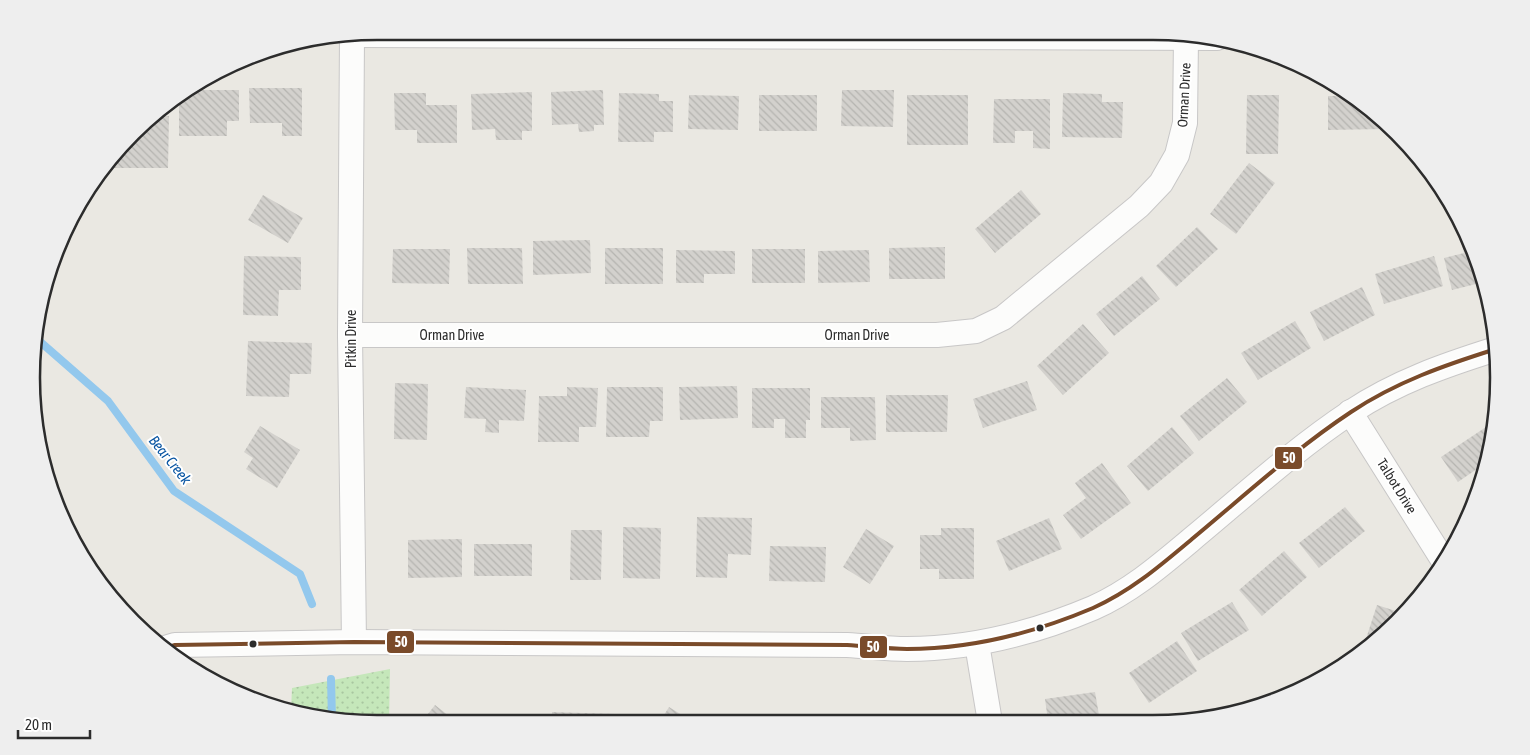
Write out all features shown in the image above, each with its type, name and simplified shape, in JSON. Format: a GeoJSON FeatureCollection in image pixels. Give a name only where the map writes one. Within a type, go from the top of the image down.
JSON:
{"type":"FeatureCollection","features":[{"type":"Feature","properties":{"kind":"street","name":"Pitkin Drive"},"geometry":{"type":"LineString","coordinates":[[352,41],[350,335],[354,642]]}},
{"type":"Feature","properties":{"kind":"street","name":"Orman Drive"},"geometry":{"type":"LineString","coordinates":[[350,335],[937,335],[976,331],[1003,318],[1139,206],[1161,183],[1177,155],[1185,123],[1186,42]]}},
{"type":"Feature","properties":{"kind":"street"},"geometry":{"type":"LineString","coordinates":[[173,646],[354,642],[847,645],[907,649],[977,644],[1022,634],[1094,607],[1145,578],[1350,412],[1378,395],[1432,369],[1489,351]]}},
{"type":"Feature","properties":{"kind":"street","name":"Talbot Drive"},"geometry":{"type":"LineString","coordinates":[[1350,412],[1440,554]]}},
{"type":"Feature","properties":{"kind":"street"},"geometry":{"type":"LineString","coordinates":[[977,644],[989,715]]}},
{"type":"Feature","properties":{"kind":"green space"},"geometry":{"type":"Polygon","coordinates":[[[390,669],[389,715],[333,712],[291,703],[292,688],[390,669]]]}},
{"type":"Feature","properties":{"kind":"building"},"geometry":{"type":"Polygon","coordinates":[[[249,88],[302,88],[302,136],[282,136],[282,123],[250,123],[249,88]]]}},
{"type":"Feature","properties":{"kind":"building"},"geometry":{"type":"Polygon","coordinates":[[[201,90],[239,90],[239,121],[227,121],[227,136],[179,136],[179,105],[201,90]]]}},
{"type":"Feature","properties":{"kind":"building"},"geometry":{"type":"Polygon","coordinates":[[[603,90],[604,125],[594,125],[594,131],[579,132],[578,124],[552,125],[551,92],[603,90]]]}},
{"type":"Feature","properties":{"kind":"building"},"geometry":{"type":"Polygon","coordinates":[[[842,90],[894,90],[893,127],[841,126],[842,90]]]}},
{"type":"Feature","properties":{"kind":"building"},"geometry":{"type":"Polygon","coordinates":[[[532,92],[532,131],[522,131],[522,140],[496,140],[495,129],[472,130],[471,94],[532,92]]]}},
{"type":"Feature","properties":{"kind":"building"},"geometry":{"type":"Polygon","coordinates":[[[394,93],[426,93],[426,105],[457,105],[457,143],[417,143],[417,130],[395,130],[394,93]]]}},
{"type":"Feature","properties":{"kind":"building"},"geometry":{"type":"Polygon","coordinates":[[[619,93],[659,94],[659,101],[673,101],[673,132],[654,132],[654,142],[618,142],[619,93]]]}},
{"type":"Feature","properties":{"kind":"building"},"geometry":{"type":"Polygon","coordinates":[[[1063,93],[1102,94],[1102,102],[1123,102],[1122,138],[1062,137],[1063,93]]]}},
{"type":"Feature","properties":{"kind":"building"},"geometry":{"type":"Polygon","coordinates":[[[689,95],[739,96],[738,130],[688,129],[689,95]]]}},
{"type":"Feature","properties":{"kind":"building"},"geometry":{"type":"Polygon","coordinates":[[[759,95],[817,95],[817,131],[759,131],[759,95]]]}},
{"type":"Feature","properties":{"kind":"building"},"geometry":{"type":"Polygon","coordinates":[[[907,95],[968,95],[968,145],[907,145],[907,95]]]}},
{"type":"Feature","properties":{"kind":"building"},"geometry":{"type":"Polygon","coordinates":[[[1247,95],[1279,95],[1278,154],[1246,154],[1247,95]]]}},
{"type":"Feature","properties":{"kind":"building"},"geometry":{"type":"Polygon","coordinates":[[[1328,96],[1338,96],[1380,129],[1328,130],[1328,96]]]}},
{"type":"Feature","properties":{"kind":"building"},"geometry":{"type":"Polygon","coordinates":[[[994,99],[1050,99],[1050,149],[1033,148],[1033,131],[1015,131],[1015,143],[993,143],[994,99]]]}},
{"type":"Feature","properties":{"kind":"building"},"geometry":{"type":"Polygon","coordinates":[[[165,116],[169,116],[168,168],[113,168],[155,124],[165,116]]]}},
{"type":"Feature","properties":{"kind":"building"},"geometry":{"type":"Polygon","coordinates":[[[1249,163],[1275,183],[1236,234],[1210,214],[1249,163]]]}},
{"type":"Feature","properties":{"kind":"building"},"geometry":{"type":"Polygon","coordinates":[[[1021,190],[1041,214],[995,253],[975,229],[1021,190]]]}},
{"type":"Feature","properties":{"kind":"building"},"geometry":{"type":"Polygon","coordinates":[[[263,195],[303,218],[288,243],[248,220],[263,195]]]}},
{"type":"Feature","properties":{"kind":"building"},"geometry":{"type":"Polygon","coordinates":[[[1197,227],[1218,249],[1176,287],[1156,266],[1197,227]]]}},
{"type":"Feature","properties":{"kind":"building"},"geometry":{"type":"Polygon","coordinates":[[[590,240],[591,273],[533,275],[533,241],[590,240]]]}},
{"type":"Feature","properties":{"kind":"building"},"geometry":{"type":"Polygon","coordinates":[[[1461,242],[1476,284],[1452,290],[1444,258],[1464,253],[1461,242]]]}},
{"type":"Feature","properties":{"kind":"building"},"geometry":{"type":"Polygon","coordinates":[[[945,247],[945,279],[889,279],[889,248],[945,247]]]}},
{"type":"Feature","properties":{"kind":"building"},"geometry":{"type":"Polygon","coordinates":[[[467,248],[522,248],[523,284],[468,284],[467,248]]]}},
{"type":"Feature","properties":{"kind":"building"},"geometry":{"type":"Polygon","coordinates":[[[605,248],[663,248],[663,284],[605,284],[605,248]]]}},
{"type":"Feature","properties":{"kind":"building"},"geometry":{"type":"Polygon","coordinates":[[[393,249],[450,249],[449,284],[392,283],[393,249]]]}},
{"type":"Feature","properties":{"kind":"building"},"geometry":{"type":"Polygon","coordinates":[[[752,249],[805,249],[805,283],[752,283],[752,249]]]}},
{"type":"Feature","properties":{"kind":"building"},"geometry":{"type":"Polygon","coordinates":[[[676,250],[735,251],[735,274],[704,274],[704,283],[676,283],[676,250]]]}},
{"type":"Feature","properties":{"kind":"building"},"geometry":{"type":"Polygon","coordinates":[[[869,250],[870,282],[818,283],[818,251],[869,250]]]}},
{"type":"Feature","properties":{"kind":"building"},"geometry":{"type":"Polygon","coordinates":[[[244,256],[301,257],[301,290],[279,290],[278,316],[243,315],[244,256]]]}},
{"type":"Feature","properties":{"kind":"building"},"geometry":{"type":"Polygon","coordinates":[[[1434,256],[1443,286],[1384,304],[1375,274],[1434,256]]]}},
{"type":"Feature","properties":{"kind":"building"},"geometry":{"type":"Polygon","coordinates":[[[1142,276],[1160,299],[1114,336],[1096,314],[1142,276]]]}},
{"type":"Feature","properties":{"kind":"building"},"geometry":{"type":"Polygon","coordinates":[[[1362,287],[1375,315],[1324,341],[1310,312],[1362,287]]]}},
{"type":"Feature","properties":{"kind":"building"},"geometry":{"type":"Polygon","coordinates":[[[1295,321],[1311,348],[1258,380],[1241,353],[1295,321]]]}},
{"type":"Feature","properties":{"kind":"building"},"geometry":{"type":"Polygon","coordinates":[[[1083,324],[1109,353],[1063,395],[1037,366],[1083,324]]]}},
{"type":"Feature","properties":{"kind":"building"},"geometry":{"type":"Polygon","coordinates":[[[248,341],[312,343],[311,374],[290,374],[289,397],[246,396],[248,341]]]}},
{"type":"Feature","properties":{"kind":"building"},"geometry":{"type":"Polygon","coordinates":[[[1227,378],[1247,402],[1199,441],[1180,416],[1227,378]]]}},
{"type":"Feature","properties":{"kind":"building"},"geometry":{"type":"Polygon","coordinates":[[[1027,381],[1037,410],[983,428],[973,399],[1027,381]]]}},
{"type":"Feature","properties":{"kind":"building"},"geometry":{"type":"Polygon","coordinates":[[[395,383],[428,384],[427,440],[394,439],[395,383]]]}},
{"type":"Feature","properties":{"kind":"building"},"geometry":{"type":"Polygon","coordinates":[[[737,386],[738,418],[680,420],[679,387],[737,386]]]}},
{"type":"Feature","properties":{"kind":"building"},"geometry":{"type":"Polygon","coordinates":[[[466,387],[526,390],[524,421],[499,420],[499,433],[485,432],[486,419],[464,418],[466,387]]]}},
{"type":"Feature","properties":{"kind":"building"},"geometry":{"type":"Polygon","coordinates":[[[567,387],[598,388],[596,427],[579,427],[579,442],[538,442],[539,396],[567,396],[567,387]]]}},
{"type":"Feature","properties":{"kind":"building"},"geometry":{"type":"Polygon","coordinates":[[[607,387],[663,387],[663,421],[650,421],[649,437],[606,437],[607,387]]]}},
{"type":"Feature","properties":{"kind":"building"},"geometry":{"type":"Polygon","coordinates":[[[752,388],[810,388],[810,420],[806,420],[806,438],[785,438],[785,419],[774,419],[774,428],[752,428],[752,388]]]}},
{"type":"Feature","properties":{"kind":"building"},"geometry":{"type":"Polygon","coordinates":[[[886,395],[948,395],[947,432],[886,432],[886,395]]]}},
{"type":"Feature","properties":{"kind":"building"},"geometry":{"type":"Polygon","coordinates":[[[821,397],[875,397],[876,440],[850,441],[850,428],[821,428],[821,397]]]}},
{"type":"Feature","properties":{"kind":"building"},"geometry":{"type":"Polygon","coordinates":[[[260,426],[300,450],[277,488],[246,469],[253,458],[244,452],[260,426]]]}},
{"type":"Feature","properties":{"kind":"building"},"geometry":{"type":"Polygon","coordinates":[[[1172,427],[1194,453],[1148,491],[1127,466],[1172,427]]]}},
{"type":"Feature","properties":{"kind":"building"},"geometry":{"type":"Polygon","coordinates":[[[1486,427],[1477,469],[1458,482],[1441,457],[1486,427]]]}},
{"type":"Feature","properties":{"kind":"building"},"geometry":{"type":"Polygon","coordinates":[[[1102,463],[1131,503],[1081,539],[1063,515],[1086,498],[1075,483],[1102,463]]]}},
{"type":"Feature","properties":{"kind":"building"},"geometry":{"type":"Polygon","coordinates":[[[1345,507],[1365,531],[1319,568],[1299,543],[1345,507]]]}},
{"type":"Feature","properties":{"kind":"building"},"geometry":{"type":"Polygon","coordinates":[[[697,517],[752,518],[751,555],[728,554],[727,578],[696,577],[697,517]]]}},
{"type":"Feature","properties":{"kind":"building"},"geometry":{"type":"Polygon","coordinates":[[[1049,518],[1062,549],[1009,571],[996,541],[1049,518]]]}},
{"type":"Feature","properties":{"kind":"building"},"geometry":{"type":"Polygon","coordinates":[[[623,527],[661,528],[660,579],[623,578],[623,527]]]}},
{"type":"Feature","properties":{"kind":"building"},"geometry":{"type":"Polygon","coordinates":[[[941,528],[974,528],[974,579],[939,579],[939,569],[920,569],[920,535],[941,535],[941,528]]]}},
{"type":"Feature","properties":{"kind":"building"},"geometry":{"type":"Polygon","coordinates":[[[866,529],[894,546],[870,584],[843,567],[866,529]]]}},
{"type":"Feature","properties":{"kind":"building"},"geometry":{"type":"Polygon","coordinates":[[[571,530],[602,530],[601,580],[570,580],[571,530]]]}},
{"type":"Feature","properties":{"kind":"building"},"geometry":{"type":"Polygon","coordinates":[[[462,539],[462,577],[408,578],[408,540],[462,539]]]}},
{"type":"Feature","properties":{"kind":"building"},"geometry":{"type":"Polygon","coordinates":[[[474,544],[532,544],[532,576],[474,576],[474,544]]]}},
{"type":"Feature","properties":{"kind":"building"},"geometry":{"type":"Polygon","coordinates":[[[770,546],[826,547],[825,582],[769,581],[770,546]]]}},
{"type":"Feature","properties":{"kind":"building"},"geometry":{"type":"Polygon","coordinates":[[[1284,551],[1307,577],[1262,616],[1239,590],[1284,551]]]}},
{"type":"Feature","properties":{"kind":"building"},"geometry":{"type":"Polygon","coordinates":[[[1232,602],[1249,630],[1198,661],[1181,633],[1232,602]]]}},
{"type":"Feature","properties":{"kind":"building"},"geometry":{"type":"Polygon","coordinates":[[[1377,605],[1396,611],[1375,631],[1366,638],[1377,605]]]}},
{"type":"Feature","properties":{"kind":"building"},"geometry":{"type":"Polygon","coordinates":[[[1177,641],[1197,671],[1149,703],[1129,673],[1177,641]]]}},
{"type":"Feature","properties":{"kind":"building"},"geometry":{"type":"Polygon","coordinates":[[[1095,692],[1099,715],[1047,715],[1045,699],[1095,692]]]}},
{"type":"Feature","properties":{"kind":"building"},"geometry":{"type":"Polygon","coordinates":[[[435,705],[448,715],[427,715],[435,705]]]}},
{"type":"Feature","properties":{"kind":"building"},"geometry":{"type":"Polygon","coordinates":[[[669,707],[682,715],[664,715],[669,707]]]}},
{"type":"Feature","properties":{"kind":"building"},"geometry":{"type":"Polygon","coordinates":[[[552,712],[615,714],[615,715],[552,715],[552,712]]]}},
{"type":"Feature","properties":{"kind":"building"},"geometry":{"type":"Polygon","coordinates":[[[824,714],[824,715],[773,715],[824,714]]]}},
{"type":"Feature","properties":{"kind":"waterway","name":"Bear Creek"},"geometry":{"type":"LineString","coordinates":[[42,343],[108,401],[174,491],[300,574],[312,604]]}},
{"type":"Feature","properties":{"kind":"waterway","name":"Bear Creek"},"geometry":{"type":"LineString","coordinates":[[331,679],[332,712]]}},
{"type":"Feature","properties":{"kind":"transit line","name":"50"},"geometry":{"type":"LineString","coordinates":[[173,646],[354,642],[847,645],[907,649],[955,646],[1002,638],[1071,617],[1120,594],[1157,568],[1290,457],[1351,412],[1385,392],[1421,375],[1489,351]]}}]}
